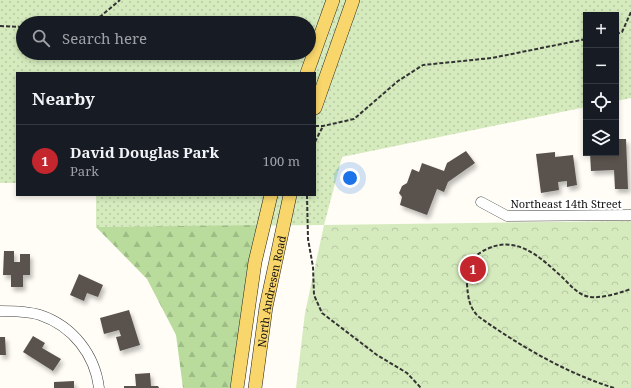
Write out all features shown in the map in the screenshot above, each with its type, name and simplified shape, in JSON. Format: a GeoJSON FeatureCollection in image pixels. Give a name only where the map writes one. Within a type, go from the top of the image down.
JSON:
{"type":"FeatureCollection","features":[{"type":"Feature","properties":{"kind":"main road"},"geometry":{"type":"LineString","coordinates":[[316,48],[333,0]]}},
{"type":"Feature","properties":{"kind":"main road"},"geometry":{"type":"LineString","coordinates":[[316,105],[352,0]]}},
{"type":"Feature","properties":{"kind":"main road"},"geometry":{"type":"LineString","coordinates":[[307,72],[312,60]]}},
{"type":"Feature","properties":{"kind":"main road","name":"North Andresen Road"},"geometry":{"type":"LineString","coordinates":[[236,388],[255,262],[271,196]]}},
{"type":"Feature","properties":{"kind":"main road","name":"North Andresen Road"},"geometry":{"type":"LineString","coordinates":[[255,388],[266,307],[290,196]]}},
{"type":"Feature","properties":{"kind":"street","name":"Northeast 14th Street"},"geometry":{"type":"LineString","coordinates":[[481,202],[507,216],[631,215]]}},
{"type":"Feature","properties":{"kind":"street"},"geometry":{"type":"LineString","coordinates":[[0,311],[17,311],[40,315],[60,324],[76,337],[89,354],[97,372],[99,388]]}},
{"type":"Feature","properties":{"kind":"path"},"geometry":{"type":"LineString","coordinates":[[101,16],[120,0]]}},
{"type":"Feature","properties":{"kind":"path"},"geometry":{"type":"LineString","coordinates":[[619,33],[622,32],[631,12]]}},
{"type":"Feature","properties":{"kind":"path"},"geometry":{"type":"LineString","coordinates":[[0,26],[16,27]]}},
{"type":"Feature","properties":{"kind":"path"},"geometry":{"type":"LineString","coordinates":[[316,126],[323,126],[354,119],[398,81],[422,65],[492,58],[583,41]]}},
{"type":"Feature","properties":{"kind":"path"},"geometry":{"type":"LineString","coordinates":[[316,140],[323,126]]}},
{"type":"Feature","properties":{"kind":"path"},"geometry":{"type":"LineString","coordinates":[[307,196],[308,239],[313,267],[314,295],[322,313],[377,355],[407,373],[422,388]]}},
{"type":"Feature","properties":{"kind":"path"},"geometry":{"type":"LineString","coordinates":[[614,388],[588,380],[548,360],[479,317],[471,307],[466,273],[469,263],[480,252],[504,243],[514,244],[534,254],[585,296],[620,293],[631,289]]}},
{"type":"Feature","properties":{"kind":"green space"},"geometry":{"type":"Polygon","coordinates":[[[0,0],[631,0],[631,98],[619,100],[619,12],[583,12],[583,108],[342,157],[324,225],[96,227],[96,196],[316,196],[316,72],[16,72],[16,183],[0,183],[0,0]]]}},
{"type":"Feature","properties":{"kind":"green space"},"geometry":{"type":"Polygon","coordinates":[[[631,221],[631,388],[296,388],[305,313],[324,225],[631,221]]]}},
{"type":"Feature","properties":{"kind":"green space"},"geometry":{"type":"Polygon","coordinates":[[[258,225],[233,388],[183,388],[176,335],[147,279],[96,227],[258,225]]]}},
{"type":"Feature","properties":{"kind":"building"},"geometry":{"type":"Polygon","coordinates":[[[619,139],[626,139],[628,189],[615,189],[614,170],[591,171],[590,156],[619,156],[619,139]]]}},
{"type":"Feature","properties":{"kind":"building"},"geometry":{"type":"Polygon","coordinates":[[[466,151],[475,163],[448,182],[444,192],[437,189],[427,215],[400,205],[402,197],[399,193],[402,186],[407,183],[412,169],[419,172],[422,163],[444,171],[447,163],[466,151]]]}},
{"type":"Feature","properties":{"kind":"building"},"geometry":{"type":"Polygon","coordinates":[[[555,152],[555,157],[573,155],[577,185],[567,187],[567,181],[558,182],[559,190],[541,193],[536,154],[555,152]]]}},
{"type":"Feature","properties":{"kind":"building"},"geometry":{"type":"Polygon","coordinates":[[[4,251],[14,251],[14,262],[20,262],[20,254],[30,254],[30,275],[23,275],[23,287],[11,287],[11,275],[3,275],[4,251]]]}},
{"type":"Feature","properties":{"kind":"building"},"geometry":{"type":"Polygon","coordinates":[[[79,274],[103,285],[98,297],[87,293],[84,301],[70,295],[79,274]]]}},
{"type":"Feature","properties":{"kind":"building"},"geometry":{"type":"Polygon","coordinates":[[[129,310],[140,345],[120,351],[116,337],[121,336],[119,330],[104,334],[100,318],[129,310]]]}},
{"type":"Feature","properties":{"kind":"building"},"geometry":{"type":"Polygon","coordinates":[[[33,336],[45,343],[42,348],[61,359],[53,371],[23,352],[33,336]]]}},
{"type":"Feature","properties":{"kind":"building"},"geometry":{"type":"Polygon","coordinates":[[[0,337],[5,337],[6,355],[0,355],[0,337]]]}},
{"type":"Feature","properties":{"kind":"building"},"geometry":{"type":"Polygon","coordinates":[[[150,373],[151,386],[158,386],[159,388],[124,388],[124,386],[136,386],[135,374],[150,373]]]}},
{"type":"Feature","properties":{"kind":"building"},"geometry":{"type":"Polygon","coordinates":[[[74,381],[74,388],[54,388],[54,382],[74,381]]]}},
{"type":"Feature","properties":{"kind":"place","name":"David Douglas Park"},"geometry":{"type":"Point","coordinates":[473,269]}}]}
